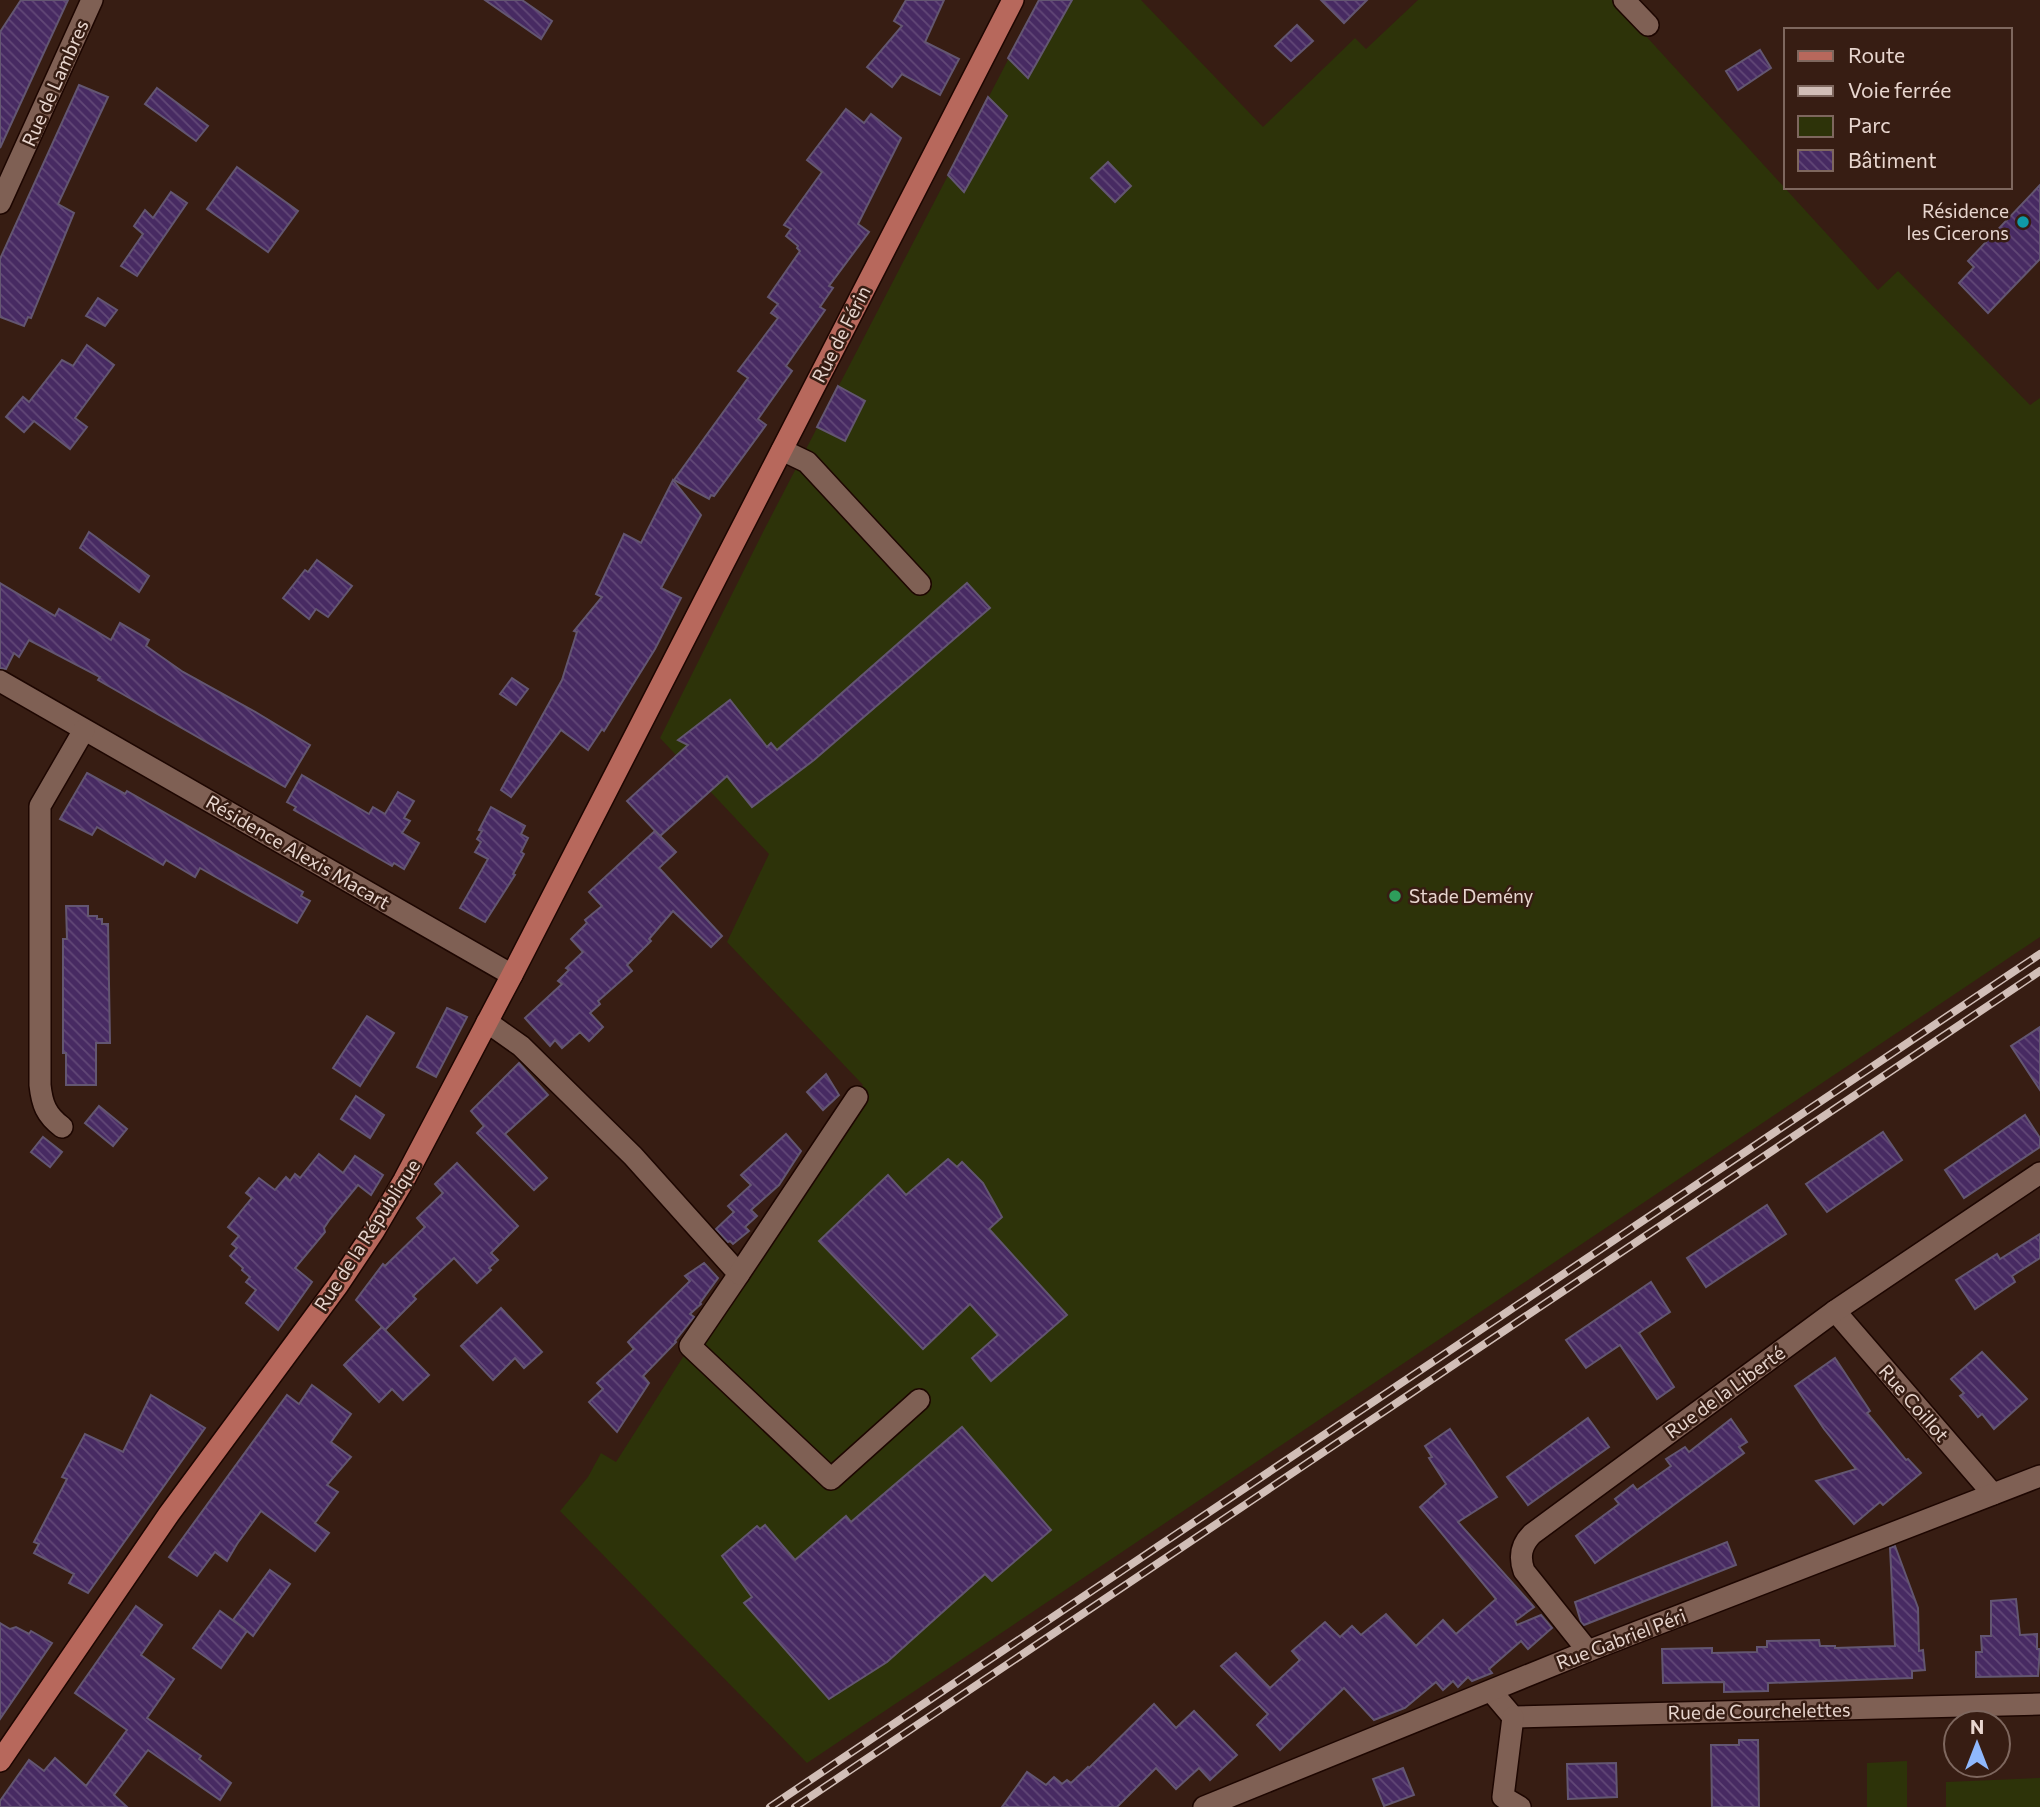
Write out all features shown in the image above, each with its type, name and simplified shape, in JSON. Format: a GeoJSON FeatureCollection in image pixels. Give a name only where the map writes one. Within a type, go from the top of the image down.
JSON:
{"type":"FeatureCollection","features":[{"type":"Feature","properties":{"kind":"main road","name":"Rue de Férin"},"geometry":{"type":"LineString","coordinates":[[669,668],[1013,0]]}},
{"type":"Feature","properties":{"kind":"main road","name":"Rue de la République"},"geometry":{"type":"LineString","coordinates":[[0,1761],[169,1514],[338,1285],[374,1231],[435,1124],[669,668]]}},
{"type":"Feature","properties":{"kind":"street","name":"Rue de Lambres"},"geometry":{"type":"LineString","coordinates":[[0,204],[92,0]]}},
{"type":"Feature","properties":{"kind":"street"},"geometry":{"type":"LineString","coordinates":[[1624,0],[1648,25]]}},
{"type":"Feature","properties":{"kind":"street"},"geometry":{"type":"LineString","coordinates":[[782,450],[807,462],[919,584]]}},
{"type":"Feature","properties":{"kind":"street","name":"Résidence Alexis Macart"},"geometry":{"type":"LineString","coordinates":[[0,681],[512,975]]}},
{"type":"Feature","properties":{"kind":"street"},"geometry":{"type":"LineString","coordinates":[[62,1127],[46,1112],[41,1102],[40,806],[84,730]]}},
{"type":"Feature","properties":{"kind":"street"},"geometry":{"type":"LineString","coordinates":[[487,1022],[516,1042],[633,1156],[739,1274]]}},
{"type":"Feature","properties":{"kind":"street"},"geometry":{"type":"LineString","coordinates":[[857,1097],[690,1346],[831,1479],[919,1400]]}},
{"type":"Feature","properties":{"kind":"street","name":"Rue de la Liberté"},"geometry":{"type":"LineString","coordinates":[[1588,1651],[1524,1571],[1521,1554],[1526,1540],[1835,1311],[2040,1173]]}},
{"type":"Feature","properties":{"kind":"street","name":"Rue Coillot"},"geometry":{"type":"LineString","coordinates":[[1835,1311],[1993,1494]]}},
{"type":"Feature","properties":{"kind":"street","name":"Rue Gabriel Péri"},"geometry":{"type":"LineString","coordinates":[[1204,1807],[1588,1651],[2040,1476]]}},
{"type":"Feature","properties":{"kind":"street"},"geometry":{"type":"LineString","coordinates":[[1491,1690],[1513,1717],[1505,1804]]}},
{"type":"Feature","properties":{"kind":"street","name":"Rue de Courchelettes"},"geometry":{"type":"LineString","coordinates":[[1513,1717],[2040,1704]]}},
{"type":"Feature","properties":{"kind":"green space","name":"Stade Demény"},"geometry":{"type":"Polygon","coordinates":[[[1039,0],[1141,0],[1263,127],[1355,38],[1366,49],[1418,0],[1613,0],[1878,290],[1898,271],[2030,405],[2040,398],[2040,937],[807,1763],[560,1511],[588,1477],[601,1453],[616,1462],[736,1274],[863,1085],[727,942],[769,854],[660,738],[764,530],[1039,0]]]}},
{"type":"Feature","properties":{"kind":"green space"},"geometry":{"type":"Polygon","coordinates":[[[1907,1761],[1907,1807],[1867,1807],[1867,1763],[1907,1761]]]}},
{"type":"Feature","properties":{"kind":"green space"},"geometry":{"type":"Polygon","coordinates":[[[2040,1778],[2040,1807],[1946,1807],[1946,1782],[2040,1778]]]}},
{"type":"Feature","properties":{"kind":"building"},"geometry":{"type":"Polygon","coordinates":[[[21,0],[68,0],[0,148],[0,32],[21,0]]]}},
{"type":"Feature","properties":{"kind":"building"},"geometry":{"type":"Polygon","coordinates":[[[485,0],[522,0],[552,21],[541,39],[485,0]]]}},
{"type":"Feature","properties":{"kind":"building"},"geometry":{"type":"Polygon","coordinates":[[[906,0],[944,0],[925,42],[959,59],[940,95],[902,74],[892,87],[867,67],[902,26],[894,21],[906,0]]]}},
{"type":"Feature","properties":{"kind":"building"},"geometry":{"type":"Polygon","coordinates":[[[1039,0],[1072,0],[1028,78],[1008,58],[1039,0]]]}},
{"type":"Feature","properties":{"kind":"building"},"geometry":{"type":"Polygon","coordinates":[[[1321,0],[1367,0],[1344,23],[1321,0]]]}},
{"type":"Feature","properties":{"kind":"building"},"geometry":{"type":"Polygon","coordinates":[[[1297,25],[1313,41],[1291,61],[1275,46],[1297,25]]]}},
{"type":"Feature","properties":{"kind":"building"},"geometry":{"type":"Polygon","coordinates":[[[1760,50],[1771,68],[1738,90],[1726,71],[1760,50]]]}},
{"type":"Feature","properties":{"kind":"building"},"geometry":{"type":"Polygon","coordinates":[[[79,85],[108,97],[58,204],[74,213],[31,318],[28,317],[24,326],[0,317],[0,259],[79,85]]]}},
{"type":"Feature","properties":{"kind":"building"},"geometry":{"type":"Polygon","coordinates":[[[157,88],[208,126],[196,141],[145,104],[157,88]]]}},
{"type":"Feature","properties":{"kind":"building"},"geometry":{"type":"Polygon","coordinates":[[[988,97],[1007,116],[964,192],[948,175],[988,97]]]}},
{"type":"Feature","properties":{"kind":"building"},"geometry":{"type":"Polygon","coordinates":[[[846,109],[864,123],[871,114],[901,138],[858,224],[869,232],[829,286],[833,288],[820,307],[825,310],[786,366],[792,371],[758,419],[766,425],[714,496],[711,495],[709,499],[674,480],[748,378],[738,371],[778,318],[771,313],[778,304],[768,297],[800,251],[786,236],[791,229],[784,225],[822,172],[807,160],[846,109]]]}},
{"type":"Feature","properties":{"kind":"building"},"geometry":{"type":"Polygon","coordinates":[[[1108,162],[1131,186],[1115,202],[1091,178],[1108,162]]]}},
{"type":"Feature","properties":{"kind":"building"},"geometry":{"type":"Polygon","coordinates":[[[237,167],[298,211],[268,252],[207,209],[237,167]]]}},
{"type":"Feature","properties":{"kind":"building","name":"Résidence les Cicerons"},"geometry":{"type":"Polygon","coordinates":[[[2040,185],[2040,259],[1988,313],[1959,283],[1974,267],[1968,261],[2040,185]]]}},
{"type":"Feature","properties":{"kind":"building"},"geometry":{"type":"Polygon","coordinates":[[[171,192],[187,203],[137,276],[121,266],[143,234],[134,226],[145,210],[153,218],[171,192]]]}},
{"type":"Feature","properties":{"kind":"building"},"geometry":{"type":"Polygon","coordinates":[[[98,298],[117,310],[105,326],[86,316],[98,298]]]}},
{"type":"Feature","properties":{"kind":"building"},"geometry":{"type":"Polygon","coordinates":[[[87,345],[114,365],[75,418],[87,427],[70,449],[34,421],[24,432],[6,417],[23,397],[29,402],[62,360],[73,366],[87,345]]]}},
{"type":"Feature","properties":{"kind":"building"},"geometry":{"type":"Polygon","coordinates":[[[838,386],[865,401],[845,441],[817,427],[838,386]]]}},
{"type":"Feature","properties":{"kind":"building"},"geometry":{"type":"Polygon","coordinates":[[[673,480],[701,515],[661,588],[681,598],[655,649],[604,731],[602,729],[588,750],[561,730],[511,797],[501,790],[562,680],[577,632],[574,631],[602,597],[596,594],[624,534],[641,543],[673,480]]]}},
{"type":"Feature","properties":{"kind":"building"},"geometry":{"type":"Polygon","coordinates":[[[89,532],[149,576],[139,592],[80,548],[89,532]]]}},
{"type":"Feature","properties":{"kind":"building"},"geometry":{"type":"Polygon","coordinates":[[[317,560],[352,586],[328,617],[316,609],[309,619],[283,598],[305,570],[308,572],[317,560]]]}},
{"type":"Feature","properties":{"kind":"building"},"geometry":{"type":"Polygon","coordinates":[[[0,583],[55,616],[59,609],[111,640],[120,623],[149,640],[146,646],[183,672],[310,745],[285,787],[98,680],[100,677],[29,640],[19,657],[14,653],[6,669],[0,668],[0,583]]]}},
{"type":"Feature","properties":{"kind":"building"},"geometry":{"type":"Polygon","coordinates":[[[967,583],[990,608],[814,760],[752,807],[727,776],[660,836],[627,801],[688,745],[678,740],[730,700],[767,747],[771,743],[777,750],[967,583]]]}},
{"type":"Feature","properties":{"kind":"building"},"geometry":{"type":"Polygon","coordinates":[[[512,678],[528,689],[516,705],[500,694],[512,678]]]}},
{"type":"Feature","properties":{"kind":"building"},"geometry":{"type":"Polygon","coordinates":[[[87,773],[125,794],[127,791],[303,892],[301,896],[310,901],[297,923],[200,868],[195,877],[166,860],[163,865],[97,827],[92,835],[60,819],[87,773]]]}},
{"type":"Feature","properties":{"kind":"building"},"geometry":{"type":"Polygon","coordinates":[[[302,775],[369,814],[373,807],[385,814],[398,792],[414,801],[404,818],[410,821],[402,833],[419,843],[404,869],[394,863],[392,866],[294,810],[296,807],[287,802],[302,775]]]}},
{"type":"Feature","properties":{"kind":"building"},"geometry":{"type":"Polygon","coordinates":[[[491,807],[525,826],[521,834],[528,838],[521,852],[524,854],[513,874],[515,875],[485,922],[460,908],[488,859],[475,852],[481,842],[477,839],[482,831],[479,830],[491,807]]]}},
{"type":"Feature","properties":{"kind":"building"},"geometry":{"type":"Polygon","coordinates":[[[655,831],[676,852],[659,868],[722,936],[711,947],[673,911],[649,939],[651,941],[627,965],[632,971],[598,1001],[600,1004],[590,1013],[603,1027],[589,1041],[580,1032],[562,1048],[555,1040],[550,1046],[525,1018],[562,984],[558,981],[569,970],[566,968],[583,952],[571,939],[587,923],[585,920],[602,906],[589,892],[655,831]]]}},
{"type":"Feature","properties":{"kind":"building"},"geometry":{"type":"Polygon","coordinates":[[[66,906],[88,906],[88,916],[97,916],[97,919],[102,919],[102,924],[108,924],[110,1043],[96,1043],[96,1085],[66,1085],[66,1053],[63,1053],[63,939],[67,939],[66,906]]]}},
{"type":"Feature","properties":{"kind":"building"},"geometry":{"type":"Polygon","coordinates":[[[447,1008],[467,1017],[436,1077],[417,1067],[447,1008]]]}},
{"type":"Feature","properties":{"kind":"building"},"geometry":{"type":"Polygon","coordinates":[[[367,1016],[394,1033],[360,1086],[333,1068],[367,1016]]]}},
{"type":"Feature","properties":{"kind":"building"},"geometry":{"type":"Polygon","coordinates":[[[2040,1027],[2040,1090],[2011,1046],[2040,1027]]]}},
{"type":"Feature","properties":{"kind":"building"},"geometry":{"type":"Polygon","coordinates":[[[519,1063],[548,1095],[505,1134],[547,1178],[534,1190],[477,1133],[484,1126],[471,1111],[519,1063]]]}},
{"type":"Feature","properties":{"kind":"building"},"geometry":{"type":"Polygon","coordinates":[[[826,1074],[839,1095],[823,1110],[807,1092],[826,1074]]]}},
{"type":"Feature","properties":{"kind":"building"},"geometry":{"type":"Polygon","coordinates":[[[356,1096],[384,1115],[370,1138],[341,1119],[356,1096]]]}},
{"type":"Feature","properties":{"kind":"building"},"geometry":{"type":"Polygon","coordinates":[[[99,1106],[127,1129],[113,1146],[85,1123],[99,1106]]]}},
{"type":"Feature","properties":{"kind":"building"},"geometry":{"type":"Polygon","coordinates":[[[2025,1115],[2040,1138],[2040,1147],[1964,1198],[1945,1170],[2025,1115]]]}},
{"type":"Feature","properties":{"kind":"building"},"geometry":{"type":"Polygon","coordinates":[[[1883,1132],[1902,1160],[1827,1212],[1806,1184],[1883,1132]]]}},
{"type":"Feature","properties":{"kind":"building"},"geometry":{"type":"Polygon","coordinates":[[[786,1134],[801,1151],[779,1185],[751,1210],[757,1216],[745,1227],[749,1231],[733,1244],[728,1242],[716,1229],[734,1212],[728,1206],[751,1185],[741,1175],[786,1134]]]}},
{"type":"Feature","properties":{"kind":"building"},"geometry":{"type":"Polygon","coordinates":[[[43,1137],[62,1152],[50,1167],[31,1152],[43,1137]]]}},
{"type":"Feature","properties":{"kind":"building"},"geometry":{"type":"Polygon","coordinates":[[[319,1154],[343,1173],[355,1156],[383,1175],[371,1195],[358,1185],[330,1219],[324,1228],[325,1232],[295,1268],[312,1282],[278,1330],[246,1303],[256,1290],[246,1282],[250,1277],[230,1256],[237,1248],[232,1244],[239,1236],[228,1227],[252,1198],[246,1193],[259,1178],[275,1190],[286,1177],[290,1181],[295,1174],[300,1178],[319,1154]]]}},
{"type":"Feature","properties":{"kind":"building"},"geometry":{"type":"Polygon","coordinates":[[[948,1159],[957,1167],[962,1162],[983,1183],[1002,1217],[989,1229],[1067,1315],[991,1381],[972,1358],[998,1335],[970,1304],[923,1349],[819,1241],[888,1175],[906,1195],[948,1159]]]}},
{"type":"Feature","properties":{"kind":"building"},"geometry":{"type":"Polygon","coordinates":[[[457,1163],[518,1226],[491,1253],[498,1260],[477,1283],[454,1258],[413,1296],[416,1299],[385,1330],[356,1300],[383,1264],[385,1266],[425,1227],[417,1218],[443,1193],[435,1184],[457,1163]]]}},
{"type":"Feature","properties":{"kind":"building"},"geometry":{"type":"Polygon","coordinates":[[[1767,1205],[1786,1234],[1706,1287],[1687,1258],[1767,1205]]]}},
{"type":"Feature","properties":{"kind":"building"},"geometry":{"type":"Polygon","coordinates":[[[2040,1234],[2040,1258],[2012,1276],[2015,1282],[1975,1309],[1956,1280],[1997,1254],[2000,1259],[2040,1234]]]}},
{"type":"Feature","properties":{"kind":"building"},"geometry":{"type":"Polygon","coordinates":[[[704,1263],[718,1278],[701,1304],[690,1314],[694,1317],[676,1342],[643,1376],[649,1383],[617,1432],[589,1402],[603,1389],[597,1383],[634,1349],[628,1342],[690,1281],[685,1276],[704,1263]]]}},
{"type":"Feature","properties":{"kind":"building"},"geometry":{"type":"Polygon","coordinates":[[[1651,1282],[1670,1312],[1639,1333],[1674,1387],[1657,1399],[1620,1345],[1586,1368],[1566,1340],[1651,1282]]]}},
{"type":"Feature","properties":{"kind":"building"},"geometry":{"type":"Polygon","coordinates":[[[501,1308],[542,1352],[524,1368],[515,1358],[493,1380],[461,1346],[501,1308]]]}},
{"type":"Feature","properties":{"kind":"building"},"geometry":{"type":"Polygon","coordinates":[[[382,1327],[429,1375],[403,1400],[392,1389],[379,1402],[344,1365],[382,1327]]]}},
{"type":"Feature","properties":{"kind":"building"},"geometry":{"type":"Polygon","coordinates":[[[1982,1352],[2027,1399],[1994,1429],[1982,1414],[1978,1417],[1960,1396],[1964,1393],[1951,1379],[1982,1352]]]}},
{"type":"Feature","properties":{"kind":"building"},"geometry":{"type":"Polygon","coordinates":[[[1835,1358],[1870,1411],[1867,1413],[1906,1460],[1921,1473],[1883,1505],[1880,1502],[1854,1524],[1816,1481],[1856,1469],[1795,1386],[1835,1358]]]}},
{"type":"Feature","properties":{"kind":"building"},"geometry":{"type":"Polygon","coordinates":[[[312,1385],[351,1414],[331,1442],[351,1457],[327,1485],[338,1492],[315,1523],[329,1533],[315,1551],[261,1511],[227,1561],[215,1552],[197,1576],[169,1557],[287,1395],[299,1404],[312,1385]]]}},
{"type":"Feature","properties":{"kind":"building"},"geometry":{"type":"Polygon","coordinates":[[[151,1395],[205,1428],[88,1593],[69,1583],[74,1574],[34,1553],[39,1544],[34,1542],[67,1479],[62,1477],[85,1434],[123,1452],[151,1395]]]}},
{"type":"Feature","properties":{"kind":"building"},"geometry":{"type":"Polygon","coordinates":[[[1588,1418],[1609,1447],[1528,1505],[1507,1477],[1588,1418]]]}},
{"type":"Feature","properties":{"kind":"building"},"geometry":{"type":"Polygon","coordinates":[[[1731,1419],[1747,1442],[1739,1447],[1744,1453],[1595,1563],[1576,1536],[1619,1504],[1615,1499],[1633,1485],[1637,1490],[1671,1466],[1666,1459],[1685,1447],[1689,1452],[1731,1419]]]}},
{"type":"Feature","properties":{"kind":"building"},"geometry":{"type":"Polygon","coordinates":[[[962,1427],[1051,1530],[992,1581],[985,1574],[887,1662],[829,1699],[744,1603],[752,1597],[722,1556],[757,1526],[760,1529],[765,1525],[795,1560],[846,1516],[851,1522],[962,1427]]]}},
{"type":"Feature","properties":{"kind":"building"},"geometry":{"type":"Polygon","coordinates":[[[1450,1429],[1497,1497],[1458,1522],[1534,1607],[1515,1621],[1517,1625],[1541,1615],[1552,1628],[1528,1649],[1521,1641],[1489,1669],[1492,1673],[1472,1681],[1468,1677],[1458,1687],[1453,1681],[1443,1690],[1436,1682],[1405,1708],[1374,1720],[1344,1688],[1280,1750],[1257,1725],[1268,1714],[1221,1666],[1236,1653],[1270,1688],[1300,1660],[1292,1651],[1325,1622],[1340,1637],[1352,1626],[1361,1635],[1386,1614],[1416,1646],[1443,1620],[1456,1634],[1496,1599],[1420,1507],[1446,1484],[1429,1458],[1432,1457],[1425,1446],[1450,1429]]]}},
{"type":"Feature","properties":{"kind":"building"},"geometry":{"type":"Polygon","coordinates":[[[1727,1542],[1736,1565],[1584,1625],[1581,1622],[1575,1602],[1727,1542]]]}},
{"type":"Feature","properties":{"kind":"building"},"geometry":{"type":"Polygon","coordinates":[[[1895,1546],[1918,1608],[1919,1651],[1923,1650],[1925,1670],[1912,1671],[1912,1678],[1768,1683],[1768,1691],[1724,1692],[1724,1682],[1663,1683],[1662,1649],[1712,1648],[1712,1653],[1757,1652],[1757,1647],[1767,1647],[1767,1641],[1819,1640],[1820,1646],[1835,1648],[1895,1646],[1890,1548],[1895,1546]]]}},
{"type":"Feature","properties":{"kind":"building"},"geometry":{"type":"Polygon","coordinates":[[[270,1570],[290,1584],[253,1636],[247,1631],[221,1668],[193,1648],[220,1611],[246,1630],[233,1620],[270,1570]]]}},
{"type":"Feature","properties":{"kind":"building"},"geometry":{"type":"Polygon","coordinates":[[[2016,1599],[2020,1635],[2037,1634],[2037,1649],[2040,1649],[2038,1676],[1976,1677],[1976,1652],[1982,1652],[1981,1636],[1991,1636],[1991,1601],[2016,1599]]]}},
{"type":"Feature","properties":{"kind":"building"},"geometry":{"type":"Polygon","coordinates":[[[136,1606],[162,1625],[141,1655],[174,1679],[147,1718],[201,1756],[199,1759],[231,1783],[220,1800],[148,1750],[114,1795],[127,1807],[0,1807],[0,1801],[29,1760],[44,1771],[55,1758],[86,1786],[127,1730],[75,1693],[136,1606]]]}},
{"type":"Feature","properties":{"kind":"building"},"geometry":{"type":"Polygon","coordinates":[[[0,1623],[29,1634],[31,1631],[52,1643],[0,1719],[0,1623]]]}},
{"type":"Feature","properties":{"kind":"building"},"geometry":{"type":"Polygon","coordinates":[[[1154,1704],[1176,1728],[1194,1711],[1237,1755],[1210,1780],[1199,1768],[1176,1789],[1156,1768],[1117,1807],[1002,1807],[1027,1772],[1046,1785],[1054,1777],[1062,1784],[1067,1780],[1071,1783],[1154,1704]]]}},
{"type":"Feature","properties":{"kind":"building"},"geometry":{"type":"Polygon","coordinates":[[[1739,1740],[1758,1740],[1759,1807],[1712,1807],[1711,1745],[1739,1745],[1739,1740]]]}},
{"type":"Feature","properties":{"kind":"building"},"geometry":{"type":"Polygon","coordinates":[[[1616,1763],[1617,1797],[1568,1799],[1567,1764],[1616,1763]]]}},
{"type":"Feature","properties":{"kind":"building"},"geometry":{"type":"Polygon","coordinates":[[[1403,1768],[1414,1795],[1384,1806],[1373,1779],[1403,1768]]]}},
{"type":"Feature","properties":{"kind":"railway"},"geometry":{"type":"LineString","coordinates":[[770,1807],[2040,954]]}},
{"type":"Feature","properties":{"kind":"railway"},"geometry":{"type":"LineString","coordinates":[[795,1807],[2040,971]]}},
{"type":"Feature","properties":{"kind":"place","name":"Résidence les Cicerons"},"geometry":{"type":"Point","coordinates":[2023,222]}},
{"type":"Feature","properties":{"kind":"place","name":"Stade Demény"},"geometry":{"type":"Point","coordinates":[1395,896]}}]}
